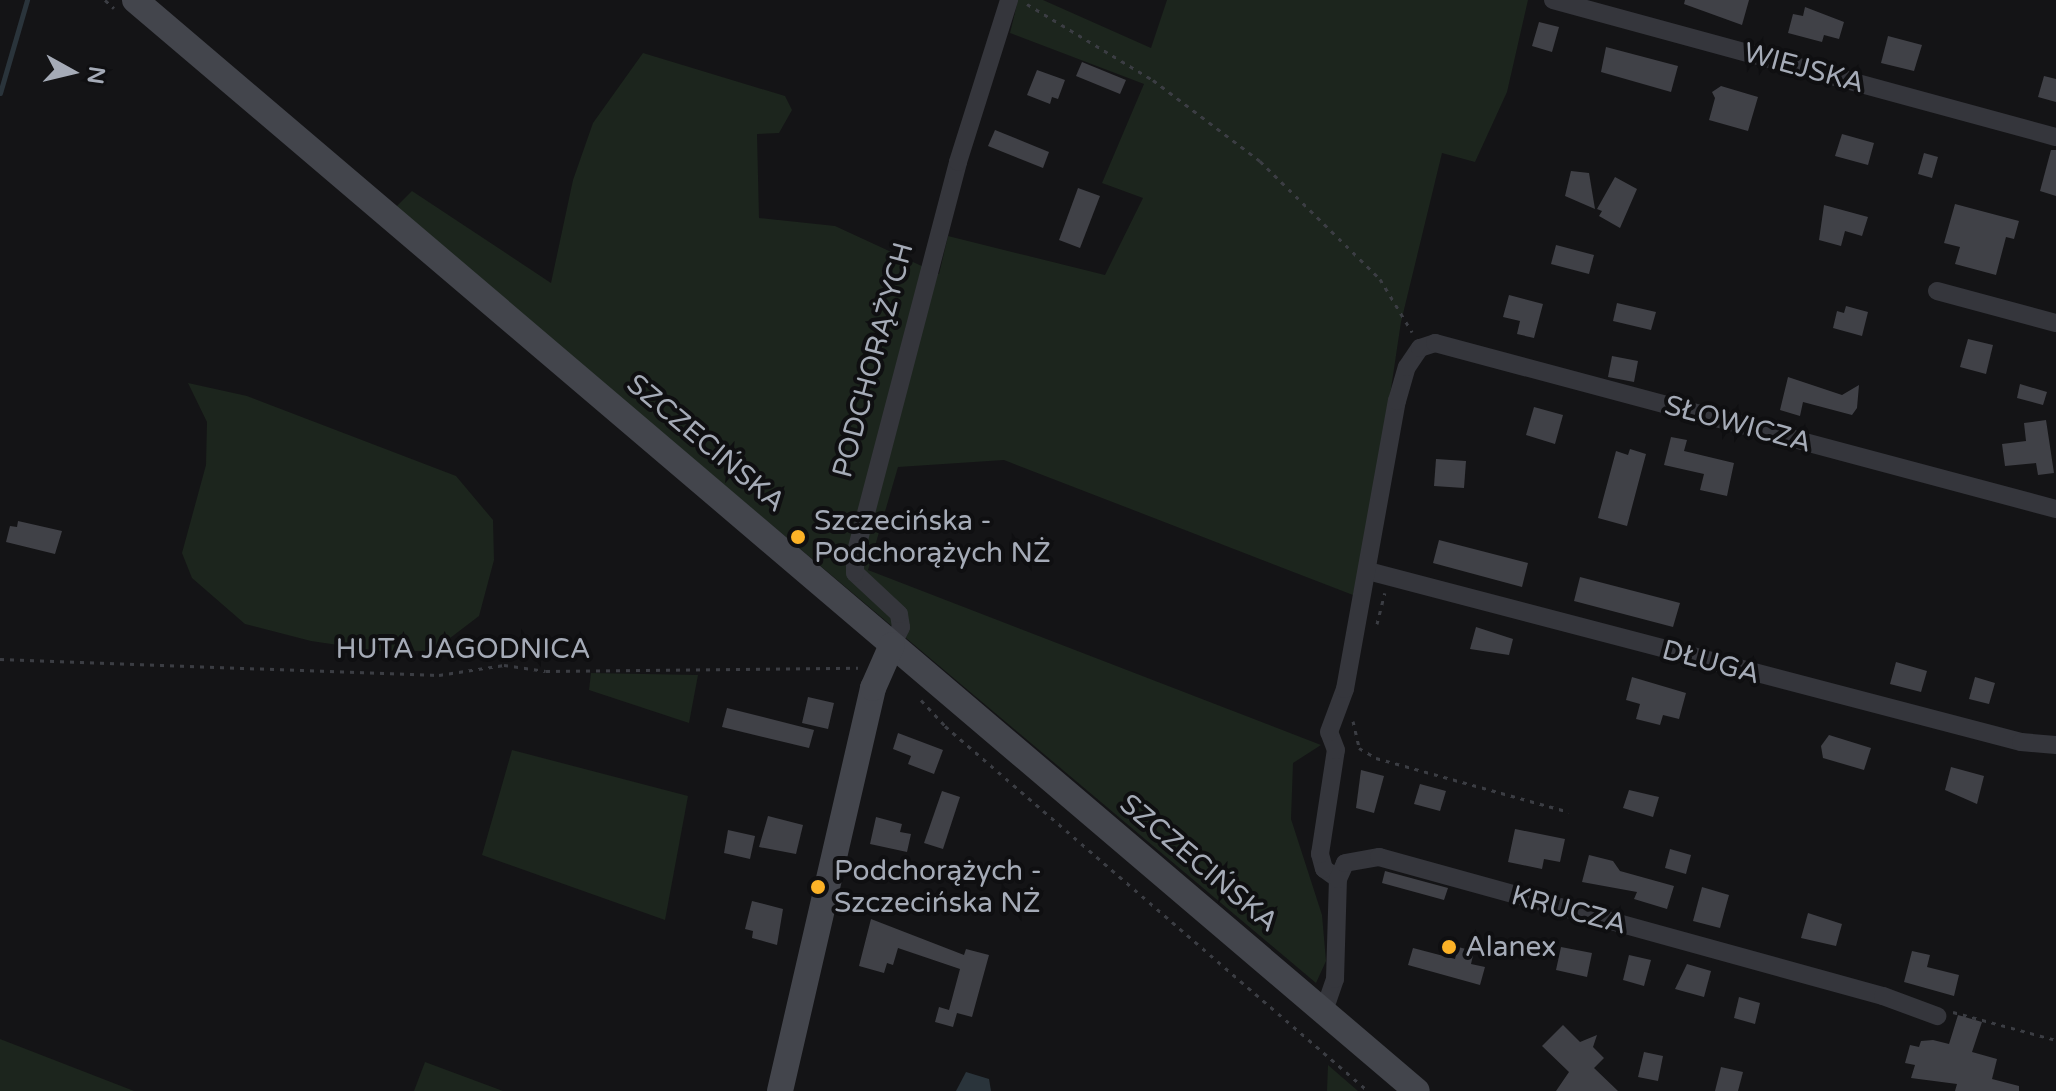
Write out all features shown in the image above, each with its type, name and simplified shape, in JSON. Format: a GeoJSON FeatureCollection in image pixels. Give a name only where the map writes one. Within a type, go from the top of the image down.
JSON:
{"type":"FeatureCollection","features":[{"type":"Feature","properties":{"kind":"main road","name":"SZCZECIŃSKA"},"geometry":{"type":"LineString","coordinates":[[135,0],[1417,1091]]}},
{"type":"Feature","properties":{"kind":"main road","name":"PODCHORĄŻYCH"},"geometry":{"type":"LineString","coordinates":[[780,1091],[879,670],[892,645]]}},
{"type":"Feature","properties":{"kind":"street","name":"PODCHORĄŻYCH"},"geometry":{"type":"LineString","coordinates":[[892,645],[901,627],[899,614],[855,573],[855,555],[958,162],[1009,0]]}},
{"type":"Feature","properties":{"kind":"street","name":"WIEJSKA"},"geometry":{"type":"LineString","coordinates":[[1553,0],[2056,137]]}},
{"type":"Feature","properties":{"kind":"street"},"geometry":{"type":"LineString","coordinates":[[1937,291],[2056,323]]}},
{"type":"Feature","properties":{"kind":"street","name":"SŁOWICZA"},"geometry":{"type":"LineString","coordinates":[[1420,348],[1435,343],[2056,509]]}},
{"type":"Feature","properties":{"kind":"street"},"geometry":{"type":"LineString","coordinates":[[1324,1011],[1335,979],[1338,879],[1324,869],[1320,854],[1336,750],[1329,732],[1345,689],[1397,401],[1420,348]]}},
{"type":"Feature","properties":{"kind":"street","name":"DŁUGA"},"geometry":{"type":"LineString","coordinates":[[1368,571],[2021,742],[2056,745]]}},
{"type":"Feature","properties":{"kind":"street","name":"KRUCZA"},"geometry":{"type":"LineString","coordinates":[[1338,879],[1345,863],[1379,857],[1883,996],[1937,1016]]}},
{"type":"Feature","properties":{"kind":"path"},"geometry":{"type":"LineString","coordinates":[[1020,0],[1153,80],[1260,161],[1380,279],[1420,348]]}},
{"type":"Feature","properties":{"kind":"path"},"geometry":{"type":"LineString","coordinates":[[1374,634],[1389,578]]}},
{"type":"Feature","properties":{"kind":"path","name":"HUTA JAGODNICA"},"geometry":{"type":"LineString","coordinates":[[0,659],[439,675],[504,665],[546,671],[879,670]]}},
{"type":"Feature","properties":{"kind":"path"},"geometry":{"type":"LineString","coordinates":[[1354,713],[1353,737],[1376,758],[1569,812]]}},
{"type":"Feature","properties":{"kind":"path"},"geometry":{"type":"LineString","coordinates":[[1937,1016],[1954,1012],[2056,1040]]}},
{"type":"Feature","properties":{"kind":"shaded area"},"geometry":{"type":"Polygon","coordinates":[[[1018,0],[1043,0],[1151,48],[1167,0],[1528,0],[1507,92],[1475,162],[1442,153],[1401,322],[1373,508],[1353,595],[1004,460],[898,467],[868,570],[1321,745],[1293,763],[1291,819],[1322,915],[1326,961],[1316,983],[395,208],[412,191],[551,283],[573,180],[593,123],[643,53],[785,96],[792,110],[779,133],[757,134],[759,218],[835,226],[939,274],[948,236],[1105,275],[1143,198],[1102,183],[1144,84],[1010,33],[1018,0]]]}},
{"type":"Feature","properties":{"kind":"shaded area"},"geometry":{"type":"Polygon","coordinates":[[[188,383],[247,396],[456,476],[493,520],[494,560],[479,616],[433,651],[379,651],[311,641],[245,624],[192,578],[182,553],[206,465],[207,422],[188,383]]]}},
{"type":"Feature","properties":{"kind":"shaded area"},"geometry":{"type":"Polygon","coordinates":[[[591,673],[698,675],[689,723],[589,690],[591,673]]]}},
{"type":"Feature","properties":{"kind":"shaded area"},"geometry":{"type":"Polygon","coordinates":[[[512,750],[688,796],[665,920],[482,855],[512,750]]]}},
{"type":"Feature","properties":{"kind":"shaded area"},"geometry":{"type":"Polygon","coordinates":[[[0,1039],[134,1091],[0,1091],[0,1039]]]}},
{"type":"Feature","properties":{"kind":"shaded area"},"geometry":{"type":"Polygon","coordinates":[[[425,1062],[503,1091],[414,1091],[425,1062]]]}},
{"type":"Feature","properties":{"kind":"shaded area"},"geometry":{"type":"Polygon","coordinates":[[[1328,1065],[1358,1091],[1327,1091],[1328,1065]]]}},
{"type":"Feature","properties":{"kind":"shaded area"},"geometry":{"type":"Polygon","coordinates":[[[966,1072],[989,1079],[991,1091],[956,1091],[966,1072]]]}},
{"type":"Feature","properties":{"kind":"building"},"geometry":{"type":"Polygon","coordinates":[[[1685,0],[1749,0],[1742,25],[1684,4],[1685,0]]]}},
{"type":"Feature","properties":{"kind":"building"},"geometry":{"type":"Polygon","coordinates":[[[1805,7],[1844,22],[1839,39],[1824,35],[1822,42],[1788,33],[1793,14],[1803,16],[1805,7]]]}},
{"type":"Feature","properties":{"kind":"building"},"geometry":{"type":"Polygon","coordinates":[[[1539,22],[1559,27],[1552,52],[1532,46],[1539,22]]]}},
{"type":"Feature","properties":{"kind":"building"},"geometry":{"type":"Polygon","coordinates":[[[1888,36],[1922,45],[1914,71],[1881,63],[1888,36]]]}},
{"type":"Feature","properties":{"kind":"building"},"geometry":{"type":"Polygon","coordinates":[[[1606,47],[1678,66],[1671,92],[1601,72],[1606,47]]]}},
{"type":"Feature","properties":{"kind":"building"},"geometry":{"type":"Polygon","coordinates":[[[1082,62],[1126,80],[1120,94],[1076,76],[1082,62]]]}},
{"type":"Feature","properties":{"kind":"building"},"geometry":{"type":"Polygon","coordinates":[[[1037,70],[1065,80],[1058,99],[1052,97],[1050,104],[1027,95],[1037,70]]]}},
{"type":"Feature","properties":{"kind":"building"},"geometry":{"type":"Polygon","coordinates":[[[2044,76],[2056,79],[2056,102],[2038,97],[2044,76]]]}},
{"type":"Feature","properties":{"kind":"building"},"geometry":{"type":"Polygon","coordinates":[[[1721,86],[1758,97],[1748,131],[1709,120],[1715,98],[1712,92],[1721,86]]]}},
{"type":"Feature","properties":{"kind":"building"},"geometry":{"type":"Polygon","coordinates":[[[995,130],[1049,152],[1043,168],[988,146],[995,130]]]}},
{"type":"Feature","properties":{"kind":"building"},"geometry":{"type":"Polygon","coordinates":[[[1842,134],[1874,143],[1868,165],[1835,156],[1842,134]]]}},
{"type":"Feature","properties":{"kind":"building"},"geometry":{"type":"Polygon","coordinates":[[[2051,150],[2056,150],[2056,196],[2040,191],[2051,150]]]}},
{"type":"Feature","properties":{"kind":"building"},"geometry":{"type":"Polygon","coordinates":[[[1924,153],[1938,157],[1932,178],[1918,174],[1924,153]]]}},
{"type":"Feature","properties":{"kind":"building"},"geometry":{"type":"Polygon","coordinates":[[[1571,171],[1589,173],[1595,209],[1565,196],[1571,171]]]}},
{"type":"Feature","properties":{"kind":"building"},"geometry":{"type":"Polygon","coordinates":[[[1615,177],[1637,189],[1620,228],[1599,216],[1602,211],[1597,209],[1615,177]]]}},
{"type":"Feature","properties":{"kind":"building"},"geometry":{"type":"Polygon","coordinates":[[[1078,188],[1100,196],[1080,248],[1059,240],[1078,188]]]}},
{"type":"Feature","properties":{"kind":"building"},"geometry":{"type":"Polygon","coordinates":[[[1955,204],[2019,221],[2014,239],[2006,237],[1996,275],[1955,264],[1960,247],[1944,243],[1955,204]]]}},
{"type":"Feature","properties":{"kind":"building"},"geometry":{"type":"Polygon","coordinates":[[[1824,205],[1868,217],[1862,236],[1845,231],[1841,246],[1819,240],[1824,205]]]}},
{"type":"Feature","properties":{"kind":"building"},"geometry":{"type":"Polygon","coordinates":[[[1556,245],[1594,255],[1589,274],[1551,264],[1556,245]]]}},
{"type":"Feature","properties":{"kind":"building"},"geometry":{"type":"Polygon","coordinates":[[[1509,295],[1543,304],[1534,338],[1517,334],[1520,321],[1503,317],[1509,295]]]}},
{"type":"Feature","properties":{"kind":"building"},"geometry":{"type":"Polygon","coordinates":[[[1617,303],[1656,312],[1651,330],[1613,321],[1617,303]]]}},
{"type":"Feature","properties":{"kind":"building"},"geometry":{"type":"Polygon","coordinates":[[[1846,306],[1868,312],[1862,336],[1833,328],[1837,311],[1844,313],[1846,306]]]}},
{"type":"Feature","properties":{"kind":"building"},"geometry":{"type":"Polygon","coordinates":[[[1968,339],[1993,345],[1986,374],[1960,367],[1968,339]]]}},
{"type":"Feature","properties":{"kind":"building"},"geometry":{"type":"Polygon","coordinates":[[[1612,356],[1638,361],[1634,382],[1608,377],[1612,356]]]}},
{"type":"Feature","properties":{"kind":"building"},"geometry":{"type":"Polygon","coordinates":[[[1788,377],[1842,395],[1859,385],[1857,408],[1852,415],[1803,402],[1800,416],[1780,410],[1788,377]]]}},
{"type":"Feature","properties":{"kind":"building"},"geometry":{"type":"Polygon","coordinates":[[[2020,384],[2047,392],[2043,405],[2017,398],[2020,384]]]}},
{"type":"Feature","properties":{"kind":"building"},"geometry":{"type":"Polygon","coordinates":[[[1534,407],[1563,415],[1555,444],[1526,435],[1534,407]]]}},
{"type":"Feature","properties":{"kind":"building"},"geometry":{"type":"Polygon","coordinates":[[[2046,420],[2054,473],[2038,475],[2036,463],[2005,466],[2002,444],[2026,441],[2024,423],[2046,420]]]}},
{"type":"Feature","properties":{"kind":"building"},"geometry":{"type":"Polygon","coordinates":[[[1671,437],[1687,440],[1684,451],[1734,463],[1727,496],[1700,490],[1704,474],[1664,465],[1671,437]]]}},
{"type":"Feature","properties":{"kind":"building"},"geometry":{"type":"Polygon","coordinates":[[[1630,449],[1646,454],[1627,526],[1598,518],[1616,451],[1628,455],[1630,449]]]}},
{"type":"Feature","properties":{"kind":"building"},"geometry":{"type":"Polygon","coordinates":[[[1436,459],[1466,461],[1464,488],[1434,486],[1436,459]]]}},
{"type":"Feature","properties":{"kind":"building"},"geometry":{"type":"Polygon","coordinates":[[[18,521],[62,531],[55,554],[6,542],[10,526],[17,527],[18,521]]]}},
{"type":"Feature","properties":{"kind":"building"},"geometry":{"type":"Polygon","coordinates":[[[1439,540],[1528,563],[1522,587],[1433,563],[1439,540]]]}},
{"type":"Feature","properties":{"kind":"building"},"geometry":{"type":"Polygon","coordinates":[[[1580,577],[1680,603],[1673,627],[1574,601],[1580,577]]]}},
{"type":"Feature","properties":{"kind":"building"},"geometry":{"type":"Polygon","coordinates":[[[1476,627],[1513,639],[1509,655],[1470,649],[1476,627]]]}},
{"type":"Feature","properties":{"kind":"building"},"geometry":{"type":"Polygon","coordinates":[[[1896,662],[1927,671],[1921,692],[1890,684],[1896,662]]]}},
{"type":"Feature","properties":{"kind":"building"},"geometry":{"type":"Polygon","coordinates":[[[1632,677],[1686,693],[1679,719],[1663,715],[1660,725],[1636,719],[1640,704],[1626,700],[1632,677]]]}},
{"type":"Feature","properties":{"kind":"building"},"geometry":{"type":"Polygon","coordinates":[[[1975,677],[1995,683],[1989,704],[1969,699],[1975,677]]]}},
{"type":"Feature","properties":{"kind":"building"},"geometry":{"type":"Polygon","coordinates":[[[808,697],[834,703],[828,729],[802,723],[808,697]]]}},
{"type":"Feature","properties":{"kind":"building"},"geometry":{"type":"Polygon","coordinates":[[[727,708],[814,730],[809,748],[722,727],[727,708]]]}},
{"type":"Feature","properties":{"kind":"building"},"geometry":{"type":"Polygon","coordinates":[[[898,733],[943,750],[934,774],[908,764],[911,756],[893,749],[898,733]]]}},
{"type":"Feature","properties":{"kind":"building"},"geometry":{"type":"Polygon","coordinates":[[[1829,735],[1871,748],[1864,770],[1823,758],[1821,746],[1829,735]]]}},
{"type":"Feature","properties":{"kind":"building"},"geometry":{"type":"Polygon","coordinates":[[[1951,767],[1984,776],[1977,804],[1945,790],[1951,767]]]}},
{"type":"Feature","properties":{"kind":"building"},"geometry":{"type":"Polygon","coordinates":[[[1361,770],[1384,776],[1374,813],[1356,808],[1361,770]]]}},
{"type":"Feature","properties":{"kind":"building"},"geometry":{"type":"Polygon","coordinates":[[[1420,784],[1446,791],[1440,811],[1414,804],[1420,784]]]}},
{"type":"Feature","properties":{"kind":"building"},"geometry":{"type":"Polygon","coordinates":[[[1629,790],[1659,797],[1653,817],[1623,808],[1629,790]]]}},
{"type":"Feature","properties":{"kind":"building"},"geometry":{"type":"Polygon","coordinates":[[[942,791],[960,797],[943,849],[924,843],[942,791]]]}},
{"type":"Feature","properties":{"kind":"building"},"geometry":{"type":"Polygon","coordinates":[[[768,816],[803,825],[796,854],[759,847],[768,816]]]}},
{"type":"Feature","properties":{"kind":"building"},"geometry":{"type":"Polygon","coordinates":[[[876,817],[902,824],[900,832],[911,834],[907,852],[870,844],[876,817]]]}},
{"type":"Feature","properties":{"kind":"building"},"geometry":{"type":"Polygon","coordinates":[[[1515,829],[1565,839],[1560,862],[1544,859],[1542,869],[1508,862],[1515,829]]]}},
{"type":"Feature","properties":{"kind":"building"},"geometry":{"type":"Polygon","coordinates":[[[728,830],[755,836],[750,859],[724,853],[728,830]]]}},
{"type":"Feature","properties":{"kind":"building"},"geometry":{"type":"Polygon","coordinates":[[[1670,849],[1691,855],[1686,874],[1665,868],[1670,849]]]}},
{"type":"Feature","properties":{"kind":"building"},"geometry":{"type":"Polygon","coordinates":[[[1589,855],[1613,861],[1620,871],[1674,886],[1667,909],[1634,899],[1637,892],[1582,882],[1589,855]]]}},
{"type":"Feature","properties":{"kind":"building"},"geometry":{"type":"Polygon","coordinates":[[[1385,871],[1448,888],[1444,900],[1382,883],[1385,871]]]}},
{"type":"Feature","properties":{"kind":"building"},"geometry":{"type":"Polygon","coordinates":[[[1702,887],[1729,895],[1720,928],[1693,921],[1702,887]]]}},
{"type":"Feature","properties":{"kind":"building"},"geometry":{"type":"Polygon","coordinates":[[[752,901],[783,909],[777,945],[752,938],[753,931],[745,929],[752,901]]]}},
{"type":"Feature","properties":{"kind":"building"},"geometry":{"type":"Polygon","coordinates":[[[1808,913],[1842,924],[1836,946],[1801,938],[1808,913]]]}},
{"type":"Feature","properties":{"kind":"building"},"geometry":{"type":"Polygon","coordinates":[[[871,919],[964,955],[966,949],[989,955],[972,1017],[957,1013],[953,1027],[935,1022],[939,1007],[949,1010],[960,969],[898,948],[893,965],[887,963],[884,973],[859,966],[871,919]]]}},
{"type":"Feature","properties":{"kind":"building"},"geometry":{"type":"Polygon","coordinates":[[[1458,947],[1474,951],[1471,964],[1485,967],[1480,985],[1408,965],[1413,948],[1455,959],[1458,947]]]}},
{"type":"Feature","properties":{"kind":"building"},"geometry":{"type":"Polygon","coordinates":[[[1561,947],[1592,953],[1587,977],[1556,970],[1561,947]]]}},
{"type":"Feature","properties":{"kind":"building"},"geometry":{"type":"Polygon","coordinates":[[[1912,951],[1930,955],[1927,967],[1959,975],[1954,996],[1904,982],[1912,951]]]}},
{"type":"Feature","properties":{"kind":"building"},"geometry":{"type":"Polygon","coordinates":[[[1629,955],[1651,960],[1644,986],[1623,980],[1629,955]]]}},
{"type":"Feature","properties":{"kind":"building"},"geometry":{"type":"Polygon","coordinates":[[[1687,964],[1711,971],[1704,997],[1675,989],[1687,964]]]}},
{"type":"Feature","properties":{"kind":"building"},"geometry":{"type":"Polygon","coordinates":[[[1739,997],[1760,1003],[1755,1024],[1734,1018],[1739,997]]]}},
{"type":"Feature","properties":{"kind":"building"},"geometry":{"type":"Polygon","coordinates":[[[1958,1015],[1982,1022],[1972,1052],[1997,1059],[1992,1079],[2019,1086],[2019,1091],[1955,1091],[1957,1084],[1911,1078],[1915,1065],[1905,1063],[1910,1045],[1919,1047],[1921,1041],[1933,1040],[1949,1044],[1958,1015]]]}},
{"type":"Feature","properties":{"kind":"building"},"geometry":{"type":"Polygon","coordinates":[[[1563,1025],[1580,1042],[1597,1035],[1593,1047],[1604,1058],[1594,1068],[1618,1091],[1556,1091],[1569,1072],[1542,1046],[1563,1025]]]}},
{"type":"Feature","properties":{"kind":"building"},"geometry":{"type":"Polygon","coordinates":[[[1644,1052],[1663,1056],[1658,1081],[1638,1077],[1644,1052]]]}},
{"type":"Feature","properties":{"kind":"building"},"geometry":{"type":"Polygon","coordinates":[[[1721,1067],[1743,1072],[1738,1091],[1715,1091],[1721,1067]]]}},
{"type":"Feature","properties":{"kind":"waterway"},"geometry":{"type":"LineString","coordinates":[[0,93],[27,0]]}},
{"type":"Feature","properties":{"kind":"place","name":"Szczecińska - Podchorążych NŻ"},"geometry":{"type":"Point","coordinates":[798,537]}},
{"type":"Feature","properties":{"kind":"place","name":"Podchorążych - Szczecińska NŻ"},"geometry":{"type":"Point","coordinates":[818,887]}},
{"type":"Feature","properties":{"kind":"place","name":"Alanex"},"geometry":{"type":"Point","coordinates":[1449,947]}}]}
